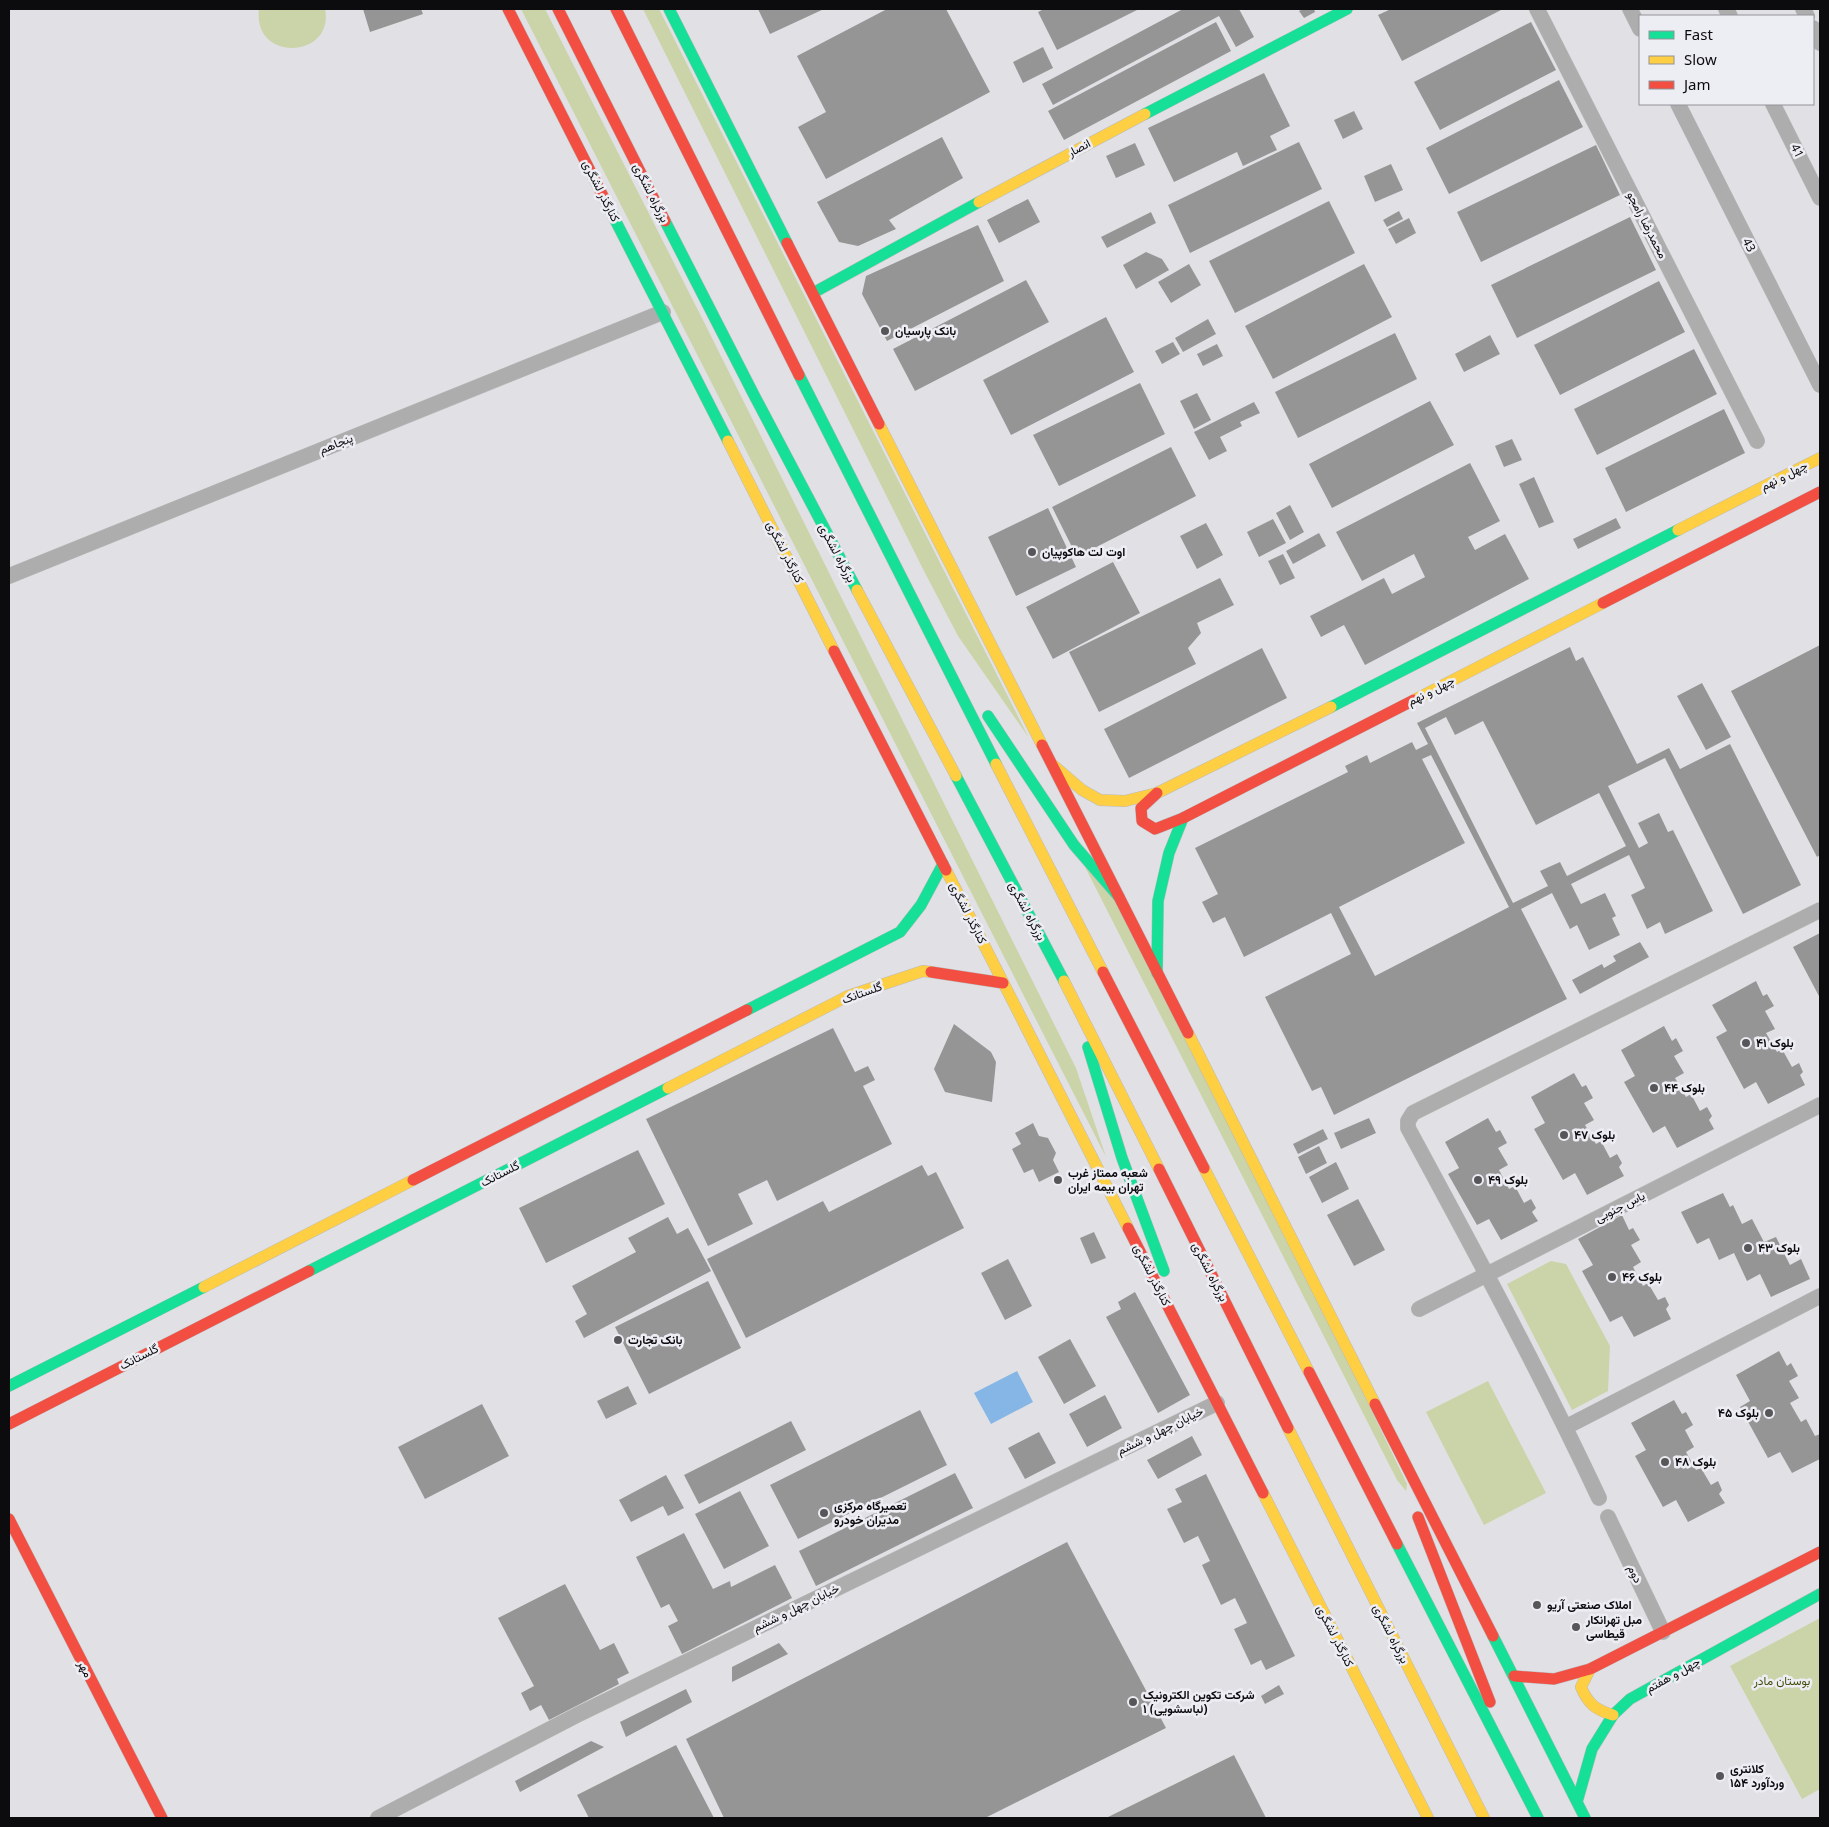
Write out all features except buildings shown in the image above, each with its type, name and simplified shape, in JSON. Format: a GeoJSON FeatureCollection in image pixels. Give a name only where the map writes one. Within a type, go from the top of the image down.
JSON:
{"type":"FeatureCollection","features":[{"type":"Feature","properties":{"kind":"main road","name":"کنارگذر لشگری"},"geometry":{"type":"LineString","coordinates":[[508,9],[1428,1818]]}},
{"type":"Feature","properties":{"kind":"main road","name":"بزرگراه لشگری"},"geometry":{"type":"LineString","coordinates":[[558,9],[754,395],[1074,1000],[1484,1818]]}},
{"type":"Feature","properties":{"kind":"main road"},"geometry":{"type":"LineString","coordinates":[[616,9],[915,606],[1538,1818]]}},
{"type":"Feature","properties":{"kind":"main road"},"geometry":{"type":"LineString","coordinates":[[669,9],[1585,1818]]}},
{"type":"Feature","properties":{"kind":"main road","name":"انصار"},"geometry":{"type":"LineString","coordinates":[[813,293],[1042,168],[1347,9]]}},
{"type":"Feature","properties":{"kind":"main road","name":"چهل و نهم"},"geometry":{"type":"LineString","coordinates":[[1052,765],[1082,790],[1100,800],[1125,801],[1157,793],[1820,458]]}},
{"type":"Feature","properties":{"kind":"main road","name":"چهل و نهم"},"geometry":{"type":"LineString","coordinates":[[1157,793],[1140,808],[1142,821],[1155,829],[1182,818],[1820,492]]}},
{"type":"Feature","properties":{"kind":"main road"},"geometry":{"type":"LineString","coordinates":[[915,606],[1074,845],[1119,897]]}},
{"type":"Feature","properties":{"kind":"main road"},"geometry":{"type":"LineString","coordinates":[[1157,973],[1158,901],[1169,853],[1182,818]]}},
{"type":"Feature","properties":{"kind":"main road"},"geometry":{"type":"LineString","coordinates":[[9,1386],[46,1372],[900,932],[922,904],[943,864]]}},
{"type":"Feature","properties":{"kind":"main road","name":"گلستانک"},"geometry":{"type":"LineString","coordinates":[[9,1424],[54,1396],[848,996],[923,971],[1003,983]]}},
{"type":"Feature","properties":{"kind":"main road"},"geometry":{"type":"LineString","coordinates":[[1074,1000],[1122,1158],[1206,1381]]}},
{"type":"Feature","properties":{"kind":"main road"},"geometry":{"type":"LineString","coordinates":[[1368,1388],[1525,1792]]}},
{"type":"Feature","properties":{"kind":"main road","name":"مهر"},"geometry":{"type":"LineString","coordinates":[[9,1519],[162,1818]]}},
{"type":"Feature","properties":{"kind":"main road"},"geometry":{"type":"LineString","coordinates":[[1514,1676],[1554,1680],[1590,1670],[1820,1552]]}},
{"type":"Feature","properties":{"kind":"main road","name":"چهل و هفتم"},"geometry":{"type":"LineString","coordinates":[[1577,1802],[1592,1749],[1613,1715],[1630,1698],[1820,1594]]}},
{"type":"Feature","properties":{"kind":"main road"},"geometry":{"type":"LineString","coordinates":[[1590,1670],[1581,1687],[1588,1704],[1598,1711],[1613,1715]]}},
{"type":"Feature","properties":{"kind":"street","name":"محمدرضا رامجو"},"geometry":{"type":"LineString","coordinates":[[1537,9],[1757,441]]}},
{"type":"Feature","properties":{"kind":"street"},"geometry":{"type":"LineString","coordinates":[[1630,9],[1639,27]]}},
{"type":"Feature","properties":{"kind":"street"},"geometry":{"type":"LineString","coordinates":[[1814,30],[1820,43]]}},
{"type":"Feature","properties":{"kind":"street","name":"43"},"geometry":{"type":"LineString","coordinates":[[1679,105],[1820,386]]}},
{"type":"Feature","properties":{"kind":"street","name":"41"},"geometry":{"type":"LineString","coordinates":[[1774,105],[1820,198]]}},
{"type":"Feature","properties":{"kind":"street","name":"پنجاهم"},"geometry":{"type":"LineString","coordinates":[[9,576],[663,312]]}},
{"type":"Feature","properties":{"kind":"street"},"geometry":{"type":"LineString","coordinates":[[1599,1498],[1566,1427],[1488,1274],[1408,1128],[1408,1122],[1413,1113],[1820,910]]}},
{"type":"Feature","properties":{"kind":"street","name":"یاس جنوبی"},"geometry":{"type":"LineString","coordinates":[[1419,1309],[1820,1105]]}},
{"type":"Feature","properties":{"kind":"street"},"geometry":{"type":"LineString","coordinates":[[1566,1427],[1820,1296]]}},
{"type":"Feature","properties":{"kind":"street","name":"خیابان چهل و ششم"},"geometry":{"type":"LineString","coordinates":[[378,1818],[579,1714],[1217,1403]]}},
{"type":"Feature","properties":{"kind":"street","name":"دوم"},"geometry":{"type":"LineString","coordinates":[[1608,1516],[1663,1632]]}},
{"type":"Feature","properties":{"kind":"green space"},"geometry":{"type":"Polygon","coordinates":[[[259,9],[325,9],[325,26],[318,38],[307,45],[293,48],[279,46],[268,39],[260,27],[259,9]]]}},
{"type":"Feature","properties":{"kind":"green space"},"geometry":{"type":"Polygon","coordinates":[[[521,9],[545,9],[704,322],[1076,1068],[1106,1157],[521,9]]]}},
{"type":"Feature","properties":{"kind":"green space"},"geometry":{"type":"Polygon","coordinates":[[[643,9],[659,9],[1029,738],[958,636],[643,9]]]}},
{"type":"Feature","properties":{"kind":"green space"},"geometry":{"type":"Polygon","coordinates":[[[1083,863],[1124,897],[1407,1484],[1406,1491],[1397,1480],[1083,863]]]}},
{"type":"Feature","properties":{"kind":"green space"},"geometry":{"type":"Polygon","coordinates":[[[1551,1261],[1566,1264],[1610,1346],[1608,1391],[1572,1410],[1507,1284],[1551,1261]]]}},
{"type":"Feature","properties":{"kind":"green space"},"geometry":{"type":"Polygon","coordinates":[[[1488,1381],[1546,1493],[1484,1525],[1426,1412],[1488,1381]]]}},
{"type":"Feature","properties":{"kind":"green space","name":"بوستان مادر"},"geometry":{"type":"Polygon","coordinates":[[[1820,1618],[1820,1789],[1802,1799],[1730,1666],[1820,1618]]]}},
{"type":"Feature","properties":{"kind":"water"},"geometry":{"type":"Polygon","coordinates":[[[1017,1371],[1033,1402],[991,1424],[974,1393],[1017,1371]]]}},
{"type":"Feature","properties":{"kind":"traffic: fast"},"geometry":{"type":"LineString","coordinates":[[669,9],[787,243]]}},
{"type":"Feature","properties":{"kind":"traffic: fast"},"geometry":{"type":"LineString","coordinates":[[1145,114],[1347,9]]}},
{"type":"Feature","properties":{"kind":"traffic: fast"},"geometry":{"type":"LineString","coordinates":[[813,293],[979,202]]}},
{"type":"Feature","properties":{"kind":"traffic: fast"},"geometry":{"type":"LineString","coordinates":[[610,210],[728,441]]}},
{"type":"Feature","properties":{"kind":"traffic: fast"},"geometry":{"type":"LineString","coordinates":[[665,221],[857,590]]}},
{"type":"Feature","properties":{"kind":"traffic: fast"},"geometry":{"type":"LineString","coordinates":[[799,375],[996,764]]}},
{"type":"Feature","properties":{"kind":"traffic: fast"},"geometry":{"type":"LineString","coordinates":[[1331,707],[1678,530]]}},
{"type":"Feature","properties":{"kind":"traffic: fast"},"geometry":{"type":"LineString","coordinates":[[988,716],[1074,845],[1119,897]]}},
{"type":"Feature","properties":{"kind":"traffic: fast"},"geometry":{"type":"LineString","coordinates":[[956,776],[1064,981]]}},
{"type":"Feature","properties":{"kind":"traffic: fast"},"geometry":{"type":"LineString","coordinates":[[1157,973],[1158,901],[1169,853],[1183,818]]}},
{"type":"Feature","properties":{"kind":"traffic: fast"},"geometry":{"type":"LineString","coordinates":[[747,1010],[900,932],[921,905],[943,864]]}},
{"type":"Feature","properties":{"kind":"traffic: fast"},"geometry":{"type":"LineString","coordinates":[[1088,1047],[1122,1158],[1164,1271]]}},
{"type":"Feature","properties":{"kind":"traffic: fast"},"geometry":{"type":"LineString","coordinates":[[309,1271],[668,1088]]}},
{"type":"Feature","properties":{"kind":"traffic: fast"},"geometry":{"type":"LineString","coordinates":[[9,1386],[204,1287]]}},
{"type":"Feature","properties":{"kind":"traffic: fast"},"geometry":{"type":"LineString","coordinates":[[1397,1544],[1538,1818]]}},
{"type":"Feature","properties":{"kind":"traffic: fast"},"geometry":{"type":"LineString","coordinates":[[1577,1802],[1592,1749],[1613,1715],[1630,1699],[1820,1594]]}},
{"type":"Feature","properties":{"kind":"traffic: fast"},"geometry":{"type":"LineString","coordinates":[[1493,1636],[1585,1818]]}},
{"type":"Feature","properties":{"kind":"traffic: slow"},"geometry":{"type":"LineString","coordinates":[[979,202],[1145,114]]}},
{"type":"Feature","properties":{"kind":"traffic: slow"},"geometry":{"type":"LineString","coordinates":[[879,424],[1042,745]]}},
{"type":"Feature","properties":{"kind":"traffic: slow"},"geometry":{"type":"LineString","coordinates":[[728,441],[834,651]]}},
{"type":"Feature","properties":{"kind":"traffic: slow"},"geometry":{"type":"LineString","coordinates":[[1678,530],[1820,458]]}},
{"type":"Feature","properties":{"kind":"traffic: slow"},"geometry":{"type":"LineString","coordinates":[[857,590],[956,776]]}},
{"type":"Feature","properties":{"kind":"traffic: slow"},"geometry":{"type":"LineString","coordinates":[[1414,700],[1603,603]]}},
{"type":"Feature","properties":{"kind":"traffic: slow"},"geometry":{"type":"LineString","coordinates":[[1053,765],[1082,790],[1100,800],[1125,801],[1157,793],[1331,707]]}},
{"type":"Feature","properties":{"kind":"traffic: slow"},"geometry":{"type":"LineString","coordinates":[[996,764],[1103,972]]}},
{"type":"Feature","properties":{"kind":"traffic: slow"},"geometry":{"type":"LineString","coordinates":[[946,870],[1128,1228]]}},
{"type":"Feature","properties":{"kind":"traffic: slow"},"geometry":{"type":"LineString","coordinates":[[668,1088],[848,996],[923,971],[931,972]]}},
{"type":"Feature","properties":{"kind":"traffic: slow"},"geometry":{"type":"LineString","coordinates":[[1064,981],[1159,1169]]}},
{"type":"Feature","properties":{"kind":"traffic: slow"},"geometry":{"type":"LineString","coordinates":[[1188,1033],[1375,1404]]}},
{"type":"Feature","properties":{"kind":"traffic: slow"},"geometry":{"type":"LineString","coordinates":[[1204,1168],[1309,1372]]}},
{"type":"Feature","properties":{"kind":"traffic: slow"},"geometry":{"type":"LineString","coordinates":[[204,1287],[413,1180]]}},
{"type":"Feature","properties":{"kind":"traffic: slow"},"geometry":{"type":"LineString","coordinates":[[1288,1428],[1484,1818]]}},
{"type":"Feature","properties":{"kind":"traffic: slow"},"geometry":{"type":"LineString","coordinates":[[1263,1493],[1428,1818]]}},
{"type":"Feature","properties":{"kind":"traffic: slow"},"geometry":{"type":"LineString","coordinates":[[1590,1669],[1581,1687],[1593,1706],[1613,1715]]}},
{"type":"Feature","properties":{"kind":"traffic: jam"},"geometry":{"type":"LineString","coordinates":[[508,9],[610,210]]}},
{"type":"Feature","properties":{"kind":"traffic: jam"},"geometry":{"type":"LineString","coordinates":[[558,9],[665,221]]}},
{"type":"Feature","properties":{"kind":"traffic: jam"},"geometry":{"type":"LineString","coordinates":[[616,9],[799,375]]}},
{"type":"Feature","properties":{"kind":"traffic: jam"},"geometry":{"type":"LineString","coordinates":[[787,243],[879,424]]}},
{"type":"Feature","properties":{"kind":"traffic: jam"},"geometry":{"type":"LineString","coordinates":[[1603,603],[1820,492]]}},
{"type":"Feature","properties":{"kind":"traffic: jam"},"geometry":{"type":"LineString","coordinates":[[834,651],[946,870]]}},
{"type":"Feature","properties":{"kind":"traffic: jam"},"geometry":{"type":"LineString","coordinates":[[1157,793],[1141,808],[1142,821],[1155,829],[1183,818],[1414,700]]}},
{"type":"Feature","properties":{"kind":"traffic: jam"},"geometry":{"type":"LineString","coordinates":[[1042,745],[1188,1033]]}},
{"type":"Feature","properties":{"kind":"traffic: jam"},"geometry":{"type":"LineString","coordinates":[[931,972],[1003,983]]}},
{"type":"Feature","properties":{"kind":"traffic: jam"},"geometry":{"type":"LineString","coordinates":[[1103,972],[1204,1168]]}},
{"type":"Feature","properties":{"kind":"traffic: jam"},"geometry":{"type":"LineString","coordinates":[[413,1180],[747,1010]]}},
{"type":"Feature","properties":{"kind":"traffic: jam"},"geometry":{"type":"LineString","coordinates":[[1159,1169],[1288,1428]]}},
{"type":"Feature","properties":{"kind":"traffic: jam"},"geometry":{"type":"LineString","coordinates":[[1128,1228],[1263,1493]]}},
{"type":"Feature","properties":{"kind":"traffic: jam"},"geometry":{"type":"LineString","coordinates":[[9,1424],[309,1271]]}},
{"type":"Feature","properties":{"kind":"traffic: jam"},"geometry":{"type":"LineString","coordinates":[[1309,1372],[1397,1544]]}},
{"type":"Feature","properties":{"kind":"traffic: jam"},"geometry":{"type":"LineString","coordinates":[[1375,1404],[1493,1636]]}},
{"type":"Feature","properties":{"kind":"traffic: jam"},"geometry":{"type":"LineString","coordinates":[[1418,1517],[1490,1702]]}},
{"type":"Feature","properties":{"kind":"traffic: jam"},"geometry":{"type":"LineString","coordinates":[[9,1519],[162,1818]]}},
{"type":"Feature","properties":{"kind":"traffic: jam"},"geometry":{"type":"LineString","coordinates":[[1514,1676],[1554,1679],[1590,1669],[1820,1552]]}},
{"type":"Feature","properties":{"kind":"place","name":"بانک پارسیان"},"geometry":{"type":"Point","coordinates":[885,331]}},
{"type":"Feature","properties":{"kind":"place","name":"اوت لت هاکوپیان"},"geometry":{"type":"Point","coordinates":[1032,552]}},
{"type":"Feature","properties":{"kind":"place","name":"بلوک ۴۱"},"geometry":{"type":"Point","coordinates":[1746,1043]}},
{"type":"Feature","properties":{"kind":"place","name":"بلوک ۴۴"},"geometry":{"type":"Point","coordinates":[1654,1088]}},
{"type":"Feature","properties":{"kind":"place","name":"بلوک ۴۷"},"geometry":{"type":"Point","coordinates":[1564,1135]}},
{"type":"Feature","properties":{"kind":"place","name":"شعبه ممتاز غرب تهران بیمه ایران"},"geometry":{"type":"Point","coordinates":[1058,1180]}},
{"type":"Feature","properties":{"kind":"place","name":"بلوک ۴۹"},"geometry":{"type":"Point","coordinates":[1478,1180]}},
{"type":"Feature","properties":{"kind":"place","name":"بلوک ۴۳"},"geometry":{"type":"Point","coordinates":[1748,1248]}},
{"type":"Feature","properties":{"kind":"place","name":"بلوک ۴۶"},"geometry":{"type":"Point","coordinates":[1612,1277]}},
{"type":"Feature","properties":{"kind":"place","name":"بانک تجارت"},"geometry":{"type":"Point","coordinates":[618,1340]}},
{"type":"Feature","properties":{"kind":"place","name":"بلوک ۴۵"},"geometry":{"type":"Point","coordinates":[1769,1413]}},
{"type":"Feature","properties":{"kind":"place","name":"بلوک ۴۸"},"geometry":{"type":"Point","coordinates":[1665,1462]}},
{"type":"Feature","properties":{"kind":"place","name":"تعمیرگاه مرکزی مدیران خودرو"},"geometry":{"type":"Point","coordinates":[824,1513]}},
{"type":"Feature","properties":{"kind":"place","name":"املاک صنعتی آریو"},"geometry":{"type":"Point","coordinates":[1537,1605]}},
{"type":"Feature","properties":{"kind":"place","name":"مبل تهرانکار قیطاسی"},"geometry":{"type":"Point","coordinates":[1576,1627]}},
{"type":"Feature","properties":{"kind":"place","name":"شرکت تکوین الکترونیک ۱ (لباسشویی)"},"geometry":{"type":"Point","coordinates":[1133,1702]}},
{"type":"Feature","properties":{"kind":"place","name":"کلانتری ۱۵۴ وردآورد"},"geometry":{"type":"Point","coordinates":[1720,1776]}}]}
